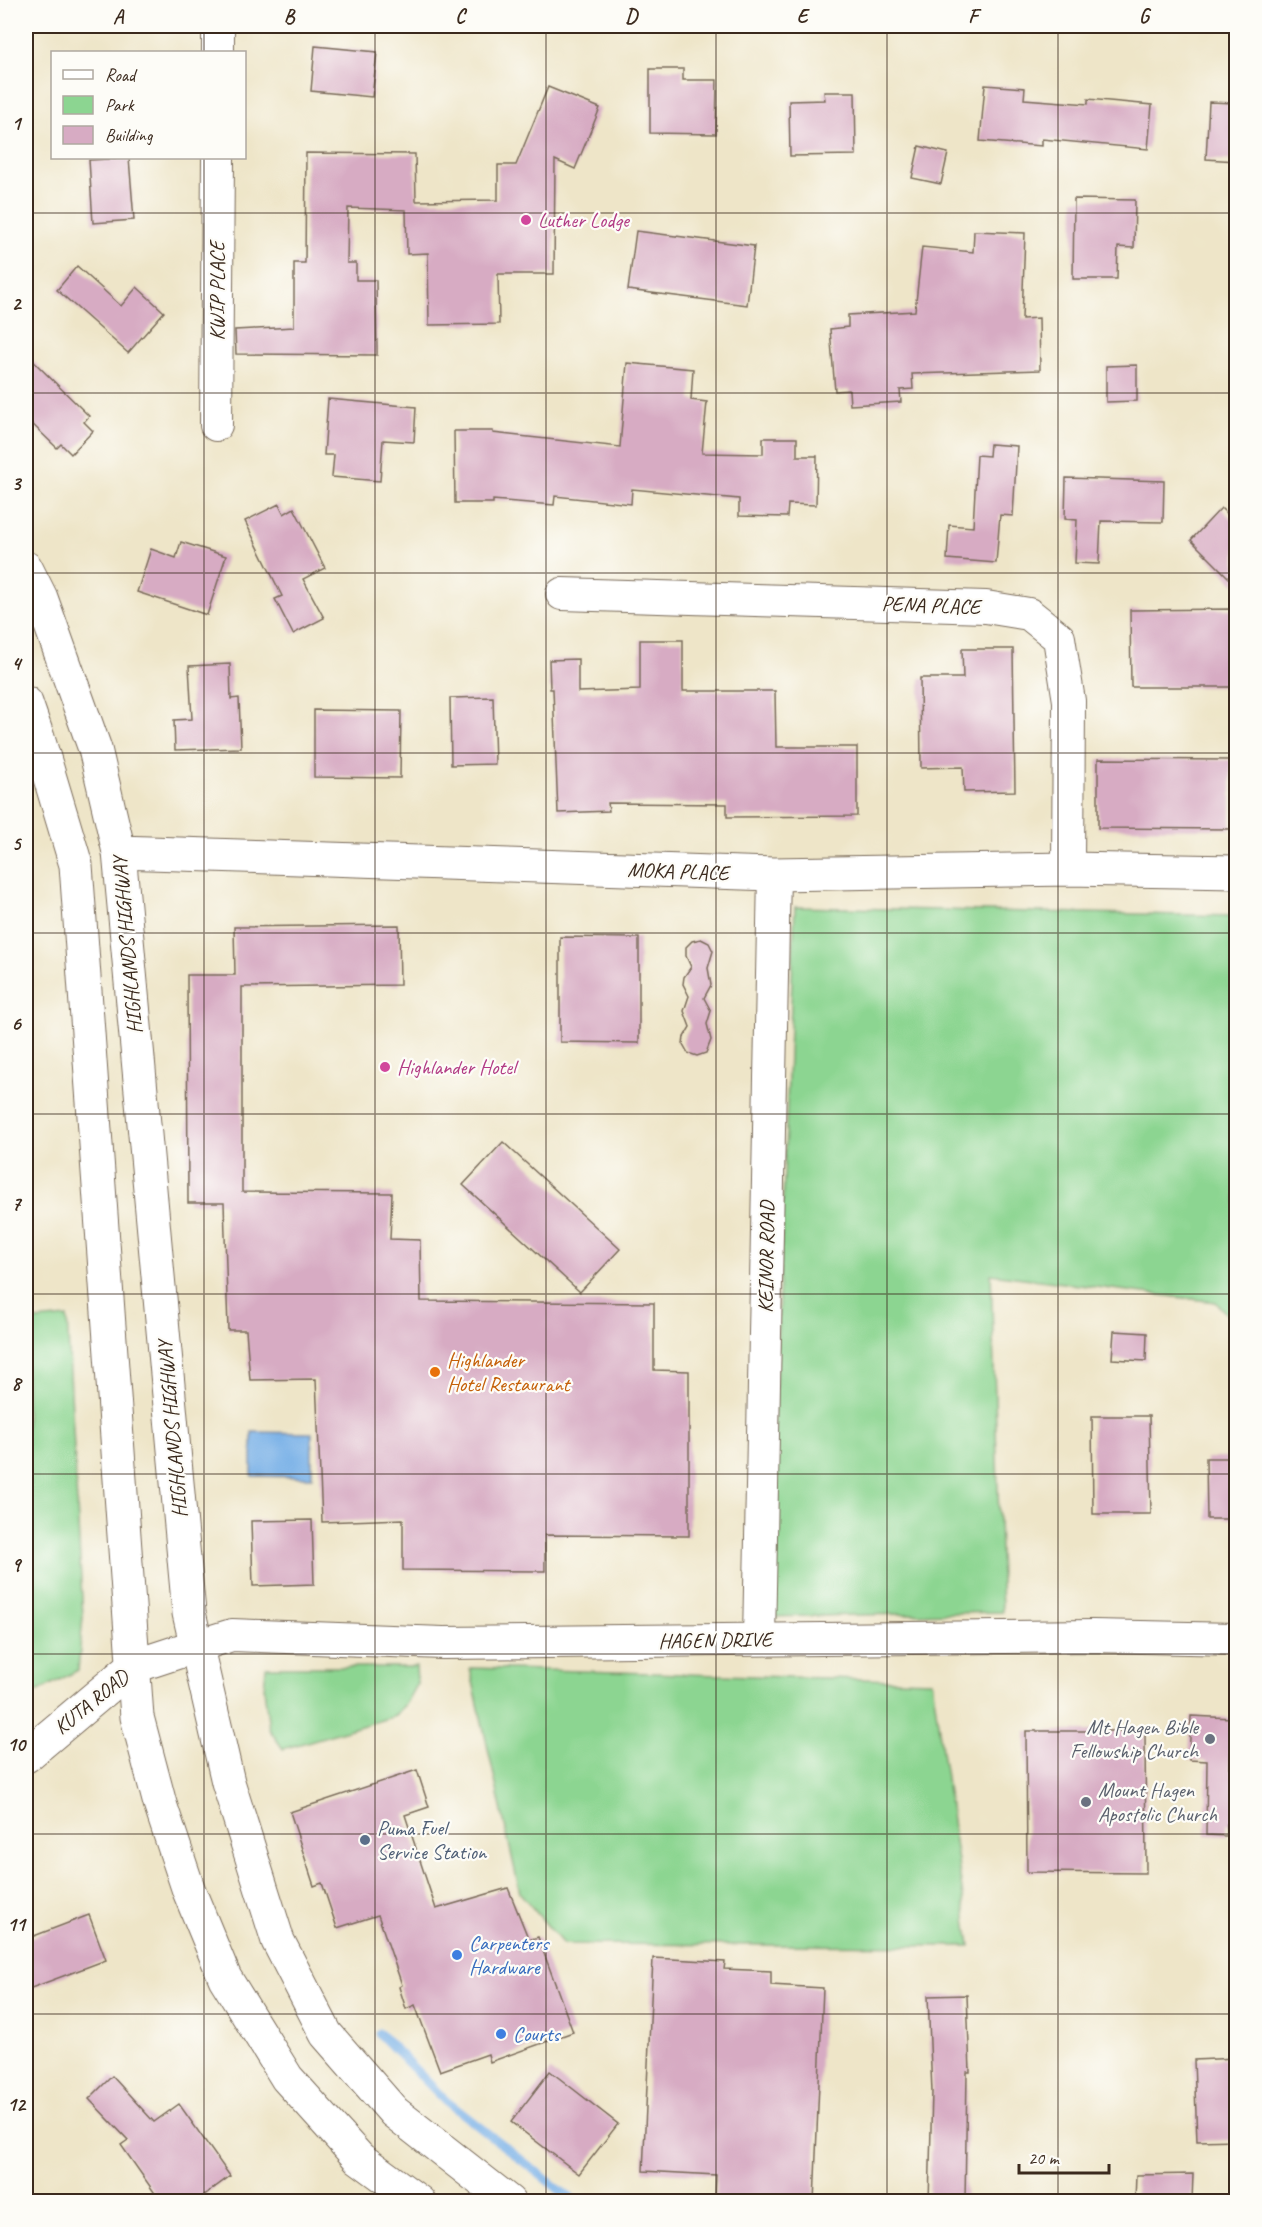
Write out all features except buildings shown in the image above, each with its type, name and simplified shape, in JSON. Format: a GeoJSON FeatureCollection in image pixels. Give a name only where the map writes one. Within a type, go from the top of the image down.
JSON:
{"type":"FeatureCollection","features":[{"type":"Feature","properties":{"kind":"main road","name":"HIGHLANDS HIGHWAY"},"geometry":{"type":"LineString","coordinates":[[26,568],[41,598],[95,749],[119,852],[189,1613],[228,1782],[278,1941],[326,2034],[394,2112],[509,2202]]}},
{"type":"Feature","properties":{"kind":"main road","name":"HIGHLANDS HIGHWAY"},"geometry":{"type":"LineString","coordinates":[[26,703],[76,865],[137,1717],[160,1804],[189,1891],[225,1977],[287,2078],[359,2157],[419,2202]]}},
{"type":"Feature","properties":{"kind":"main road","name":"MOKA PLACE"},"geometry":{"type":"LineString","coordinates":[[119,852],[774,874],[1068,869],[1236,872]]}},
{"type":"Feature","properties":{"kind":"main road","name":"KUTA ROAD"},"geometry":{"type":"LineString","coordinates":[[26,1756],[132,1667],[196,1646]]}},
{"type":"Feature","properties":{"kind":"street"},"geometry":{"type":"LineString","coordinates":[[218,26],[218,51]]}},
{"type":"Feature","properties":{"kind":"street","name":"KWIP PLACE"},"geometry":{"type":"LineString","coordinates":[[216,425],[218,159]]}},
{"type":"Feature","properties":{"kind":"street","name":"PENA PLACE"},"geometry":{"type":"LineString","coordinates":[[562,594],[986,607],[1029,614],[1059,638],[1069,701],[1068,869]]}},
{"type":"Feature","properties":{"kind":"street","name":"KEINOR ROAD"},"geometry":{"type":"LineString","coordinates":[[759,1639],[774,874]]}},
{"type":"Feature","properties":{"kind":"street","name":"HAGEN DRIVE"},"geometry":{"type":"LineString","coordinates":[[196,1646],[232,1635],[443,1643],[1093,1636],[1236,1639]]}},
{"type":"Feature","properties":{"kind":"green space"},"geometry":{"type":"Polygon","coordinates":[[[795,907],[1236,916],[1236,1325],[1216,1302],[991,1274],[1002,1612],[766,1617],[795,907]]]}},
{"type":"Feature","properties":{"kind":"green space"},"geometry":{"type":"Polygon","coordinates":[[[67,1317],[83,1617],[78,1670],[26,1698],[26,1321],[67,1317]]]}},
{"type":"Feature","properties":{"kind":"green space"},"geometry":{"type":"Polygon","coordinates":[[[266,1667],[416,1667],[417,1683],[406,1703],[395,1716],[283,1749],[269,1729],[264,1688],[266,1667]]]}},
{"type":"Feature","properties":{"kind":"green space"},"geometry":{"type":"Polygon","coordinates":[[[470,1668],[932,1681],[970,1946],[563,1944],[520,1893],[470,1668]]]}},
{"type":"Feature","properties":{"kind":"water"},"geometry":{"type":"Polygon","coordinates":[[[252,1432],[312,1433],[312,1477],[252,1476],[252,1432]]]}},
{"type":"Feature","properties":{"kind":"waterway"},"geometry":{"type":"LineString","coordinates":[[380,2034],[445,2100],[577,2202]]}},
{"type":"Feature","properties":{"kind":"place","name":"Luther Lodge"},"geometry":{"type":"Point","coordinates":[526,220]}},
{"type":"Feature","properties":{"kind":"place","name":"Highlander Hotel"},"geometry":{"type":"Point","coordinates":[385,1067]}},
{"type":"Feature","properties":{"kind":"place","name":"Highlander Hotel Restaurant"},"geometry":{"type":"Point","coordinates":[435,1372]}},
{"type":"Feature","properties":{"kind":"place","name":"Mt Hagen Bible Fellowship Church"},"geometry":{"type":"Point","coordinates":[1210,1739]}},
{"type":"Feature","properties":{"kind":"place","name":"Mount Hagen Apostolic Church"},"geometry":{"type":"Point","coordinates":[1086,1802]}},
{"type":"Feature","properties":{"kind":"place","name":"Puma Fuel Service Station"},"geometry":{"type":"Point","coordinates":[365,1840]}},
{"type":"Feature","properties":{"kind":"place","name":"Carpenters Hardware"},"geometry":{"type":"Point","coordinates":[457,1955]}},
{"type":"Feature","properties":{"kind":"place","name":"Courts"},"geometry":{"type":"Point","coordinates":[501,2034]}}]}
